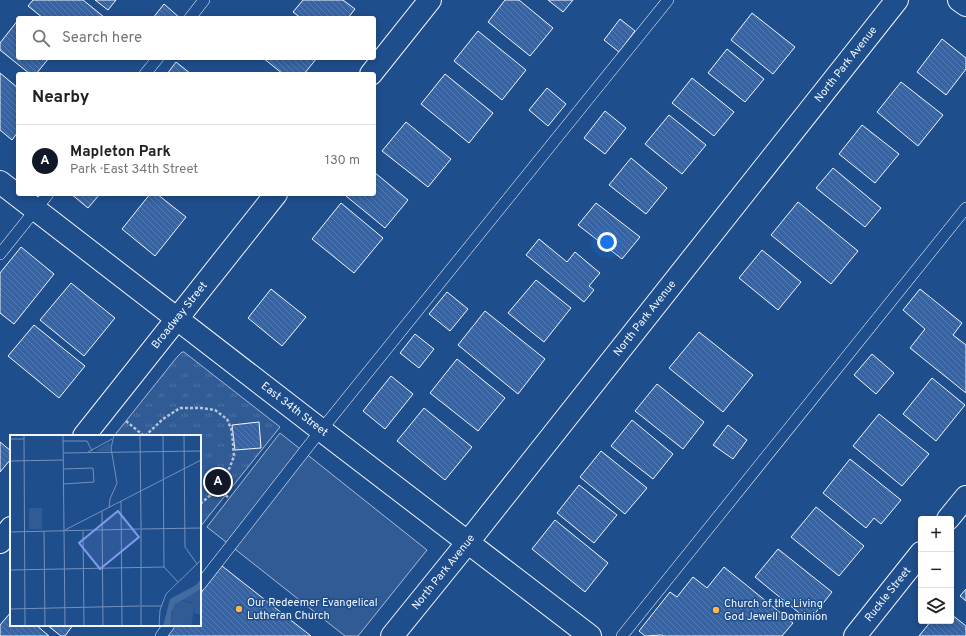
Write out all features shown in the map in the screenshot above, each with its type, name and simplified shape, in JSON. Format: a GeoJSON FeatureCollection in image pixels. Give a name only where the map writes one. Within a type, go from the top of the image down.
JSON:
{"type":"FeatureCollection","features":[{"type":"Feature","properties":{"kind":"street"},"geometry":{"type":"LineString","coordinates":[[373,72],[430,0]]}},
{"type":"Feature","properties":{"kind":"street","name":"North Park Avenue"},"geometry":{"type":"LineString","coordinates":[[392,636],[897,0]]}},
{"type":"Feature","properties":{"kind":"street"},"geometry":{"type":"LineString","coordinates":[[959,0],[966,5]]}},
{"type":"Feature","properties":{"kind":"street","name":"East 34th Street"},"geometry":{"type":"LineString","coordinates":[[0,182],[16,190]]}},
{"type":"Feature","properties":{"kind":"street","name":"East 34th Street"},"geometry":{"type":"LineString","coordinates":[[29,196],[42,202],[177,319],[590,636]]}},
{"type":"Feature","properties":{"kind":"street","name":"Broadway Street"},"geometry":{"type":"LineString","coordinates":[[85,435],[274,196]]}},
{"type":"Feature","properties":{"kind":"street"},"geometry":{"type":"LineString","coordinates":[[950,516],[966,497]]}},
{"type":"Feature","properties":{"kind":"street"},"geometry":{"type":"LineString","coordinates":[[0,542],[10,529]]}},
{"type":"Feature","properties":{"kind":"street","name":"Ruckle Street"},"geometry":{"type":"LineString","coordinates":[[855,636],[918,557]]}},
{"type":"Feature","properties":{"kind":"lane"},"geometry":{"type":"LineString","coordinates":[[192,16],[204,0]]}},
{"type":"Feature","properties":{"kind":"lane"},"geometry":{"type":"LineString","coordinates":[[201,584],[321,430],[668,0]]}},
{"type":"Feature","properties":{"kind":"lane"},"geometry":{"type":"LineString","coordinates":[[147,72],[156,60]]}},
{"type":"Feature","properties":{"kind":"lane"},"geometry":{"type":"LineString","coordinates":[[0,254],[42,202]]}},
{"type":"Feature","properties":{"kind":"lane"},"geometry":{"type":"LineString","coordinates":[[622,636],[966,208]]}},
{"type":"Feature","properties":{"kind":"lane"},"geometry":{"type":"LineString","coordinates":[[161,636],[168,626]]}},
{"type":"Feature","properties":{"kind":"path"},"geometry":{"type":"LineString","coordinates":[[145,435],[163,419],[180,408],[215,410],[227,419],[232,431],[234,456],[230,468],[218,489],[201,503]]}},
{"type":"Feature","properties":{"kind":"path"},"geometry":{"type":"LineString","coordinates":[[124,420],[143,435]]}},
{"type":"Feature","properties":{"kind":"path"},"geometry":{"type":"LineString","coordinates":[[218,489],[229,498]]}},
{"type":"Feature","properties":{"kind":"green space"},"geometry":{"type":"Polygon","coordinates":[[[184,352],[280,427],[201,526],[201,435],[115,435],[177,357],[184,352]]]}},
{"type":"Feature","properties":{"kind":"shaded area"},"geometry":{"type":"Polygon","coordinates":[[[280,433],[427,550],[358,636],[345,636],[207,527],[280,433]]]}},
{"type":"Feature","properties":{"kind":"building"},"geometry":{"type":"Polygon","coordinates":[[[33,0],[83,0],[103,16],[40,16],[28,6],[33,0]]]}},
{"type":"Feature","properties":{"kind":"building"},"geometry":{"type":"Polygon","coordinates":[[[95,0],[116,0],[108,10],[95,0]]]}},
{"type":"Feature","properties":{"kind":"building"},"geometry":{"type":"Polygon","coordinates":[[[303,0],[343,0],[355,9],[350,16],[298,16],[293,12],[303,0]]]}},
{"type":"Feature","properties":{"kind":"building"},"geometry":{"type":"Polygon","coordinates":[[[505,0],[519,0],[553,28],[530,56],[488,22],[505,0]]]}},
{"type":"Feature","properties":{"kind":"building"},"geometry":{"type":"Polygon","coordinates":[[[548,0],[573,0],[563,12],[548,0]]]}},
{"type":"Feature","properties":{"kind":"building"},"geometry":{"type":"Polygon","coordinates":[[[164,4],[178,16],[155,16],[164,4]]]}},
{"type":"Feature","properties":{"kind":"building"},"geometry":{"type":"Polygon","coordinates":[[[752,13],[795,47],[773,74],[731,40],[752,13]]]}},
{"type":"Feature","properties":{"kind":"building"},"geometry":{"type":"Polygon","coordinates":[[[620,19],[635,31],[619,52],[604,40],[620,19]]]}},
{"type":"Feature","properties":{"kind":"building"},"geometry":{"type":"Polygon","coordinates":[[[16,23],[16,60],[47,60],[38,72],[28,72],[0,50],[0,43],[16,23]]]}},
{"type":"Feature","properties":{"kind":"building"},"geometry":{"type":"Polygon","coordinates":[[[478,31],[526,70],[502,100],[454,61],[478,31]]]}},
{"type":"Feature","properties":{"kind":"building"},"geometry":{"type":"Polygon","coordinates":[[[942,39],[966,58],[966,69],[946,95],[917,72],[942,39]]]}},
{"type":"Feature","properties":{"kind":"building"},"geometry":{"type":"Polygon","coordinates":[[[727,49],[764,79],[745,102],[708,73],[727,49]]]}},
{"type":"Feature","properties":{"kind":"building"},"geometry":{"type":"Polygon","coordinates":[[[266,60],[315,60],[306,72],[280,72],[266,60]]]}},
{"type":"Feature","properties":{"kind":"building"},"geometry":{"type":"Polygon","coordinates":[[[176,62],[188,72],[168,72],[176,62]]]}},
{"type":"Feature","properties":{"kind":"building"},"geometry":{"type":"Polygon","coordinates":[[[0,73],[16,86],[16,135],[12,140],[0,130],[0,73]]]}},
{"type":"Feature","properties":{"kind":"building"},"geometry":{"type":"Polygon","coordinates":[[[445,74],[493,113],[469,143],[421,104],[445,74]]]}},
{"type":"Feature","properties":{"kind":"building"},"geometry":{"type":"Polygon","coordinates":[[[692,78],[734,112],[714,136],[672,103],[692,78]]]}},
{"type":"Feature","properties":{"kind":"building"},"geometry":{"type":"Polygon","coordinates":[[[901,82],[943,115],[918,146],[877,112],[901,82]]]}},
{"type":"Feature","properties":{"kind":"building"},"geometry":{"type":"Polygon","coordinates":[[[547,88],[566,104],[548,126],[529,110],[547,88]]]}},
{"type":"Feature","properties":{"kind":"building"},"geometry":{"type":"Polygon","coordinates":[[[605,111],[626,128],[605,154],[584,138],[605,111]]]}},
{"type":"Feature","properties":{"kind":"building"},"geometry":{"type":"Polygon","coordinates":[[[669,115],[706,145],[682,174],[645,144],[669,115]]]}},
{"type":"Feature","properties":{"kind":"building"},"geometry":{"type":"Polygon","coordinates":[[[406,122],[451,159],[428,187],[382,151],[406,122]]]}},
{"type":"Feature","properties":{"kind":"building"},"geometry":{"type":"Polygon","coordinates":[[[862,125],[899,154],[875,183],[839,154],[862,125]]]}},
{"type":"Feature","properties":{"kind":"building"},"geometry":{"type":"Polygon","coordinates":[[[631,158],[667,188],[646,214],[609,185],[631,158]]]}},
{"type":"Feature","properties":{"kind":"building"},"geometry":{"type":"Polygon","coordinates":[[[833,168],[881,208],[865,227],[816,188],[833,168]]]}},
{"type":"Feature","properties":{"kind":"building"},"geometry":{"type":"Polygon","coordinates":[[[376,174],[408,200],[385,228],[346,196],[376,196],[376,174]]]}},
{"type":"Feature","properties":{"kind":"building"},"geometry":{"type":"Polygon","coordinates":[[[73,196],[98,196],[88,208],[73,196]]]}},
{"type":"Feature","properties":{"kind":"building"},"geometry":{"type":"Polygon","coordinates":[[[148,196],[160,196],[186,217],[155,256],[122,229],[148,196]]]}},
{"type":"Feature","properties":{"kind":"building"},"geometry":{"type":"Polygon","coordinates":[[[798,202],[858,251],[831,284],[771,235],[798,202]]]}},
{"type":"Feature","properties":{"kind":"building"},"geometry":{"type":"Polygon","coordinates":[[[341,203],[383,238],[354,273],[312,239],[341,203]]]}},
{"type":"Feature","properties":{"kind":"building"},"geometry":{"type":"Polygon","coordinates":[[[596,203],[640,237],[622,259],[578,225],[596,203]]]}},
{"type":"Feature","properties":{"kind":"building"},"geometry":{"type":"Polygon","coordinates":[[[539,239],[567,262],[575,252],[600,273],[589,286],[594,290],[584,302],[526,255],[539,239]]]}},
{"type":"Feature","properties":{"kind":"building"},"geometry":{"type":"Polygon","coordinates":[[[21,247],[54,274],[14,324],[0,313],[0,273],[21,247]]]}},
{"type":"Feature","properties":{"kind":"building"},"geometry":{"type":"Polygon","coordinates":[[[762,250],[801,282],[778,310],[739,278],[762,250]]]}},
{"type":"Feature","properties":{"kind":"building"},"geometry":{"type":"Polygon","coordinates":[[[536,280],[571,308],[544,342],[508,313],[536,280]]]}},
{"type":"Feature","properties":{"kind":"building"},"geometry":{"type":"Polygon","coordinates":[[[71,283],[115,318],[84,356],[40,320],[71,283]]]}},
{"type":"Feature","properties":{"kind":"building"},"geometry":{"type":"Polygon","coordinates":[[[271,289],[306,317],[282,346],[248,318],[271,289]]]}},
{"type":"Feature","properties":{"kind":"building"},"geometry":{"type":"Polygon","coordinates":[[[920,289],[962,323],[953,335],[966,345],[966,393],[910,348],[925,329],[903,310],[920,289]]]}},
{"type":"Feature","properties":{"kind":"building"},"geometry":{"type":"Polygon","coordinates":[[[447,292],[468,309],[450,331],[429,314],[447,292]]]}},
{"type":"Feature","properties":{"kind":"building"},"geometry":{"type":"Polygon","coordinates":[[[485,311],[545,359],[518,394],[458,345],[485,311]]]}},
{"type":"Feature","properties":{"kind":"building"},"geometry":{"type":"Polygon","coordinates":[[[34,325],[85,366],[59,398],[8,356],[34,325]]]}},
{"type":"Feature","properties":{"kind":"building"},"geometry":{"type":"Polygon","coordinates":[[[699,332],[753,375],[723,412],[669,368],[699,332]]]}},
{"type":"Feature","properties":{"kind":"building"},"geometry":{"type":"Polygon","coordinates":[[[415,334],[434,349],[419,368],[400,353],[415,334]]]}},
{"type":"Feature","properties":{"kind":"building"},"geometry":{"type":"Polygon","coordinates":[[[872,354],[894,373],[876,394],[854,375],[872,354]]]}},
{"type":"Feature","properties":{"kind":"building"},"geometry":{"type":"Polygon","coordinates":[[[457,359],[505,398],[478,431],[430,393],[457,359]]]}},
{"type":"Feature","properties":{"kind":"building"},"geometry":{"type":"Polygon","coordinates":[[[391,376],[413,394],[385,429],[363,411],[391,376]]]}},
{"type":"Feature","properties":{"kind":"building"},"geometry":{"type":"Polygon","coordinates":[[[932,378],[965,405],[936,441],[903,414],[932,378]]]}},
{"type":"Feature","properties":{"kind":"building"},"geometry":{"type":"Polygon","coordinates":[[[657,384],[704,422],[683,449],[635,411],[657,384]]]}},
{"type":"Feature","properties":{"kind":"building"},"geometry":{"type":"Polygon","coordinates":[[[424,408],[472,447],[445,480],[397,441],[424,408]]]}},
{"type":"Feature","properties":{"kind":"building"},"geometry":{"type":"Polygon","coordinates":[[[879,414],[929,454],[902,486],[853,446],[879,414]]]}},
{"type":"Feature","properties":{"kind":"building"},"geometry":{"type":"Polygon","coordinates":[[[632,420],[673,454],[653,479],[611,446],[632,420]]]}},
{"type":"Feature","properties":{"kind":"building"},"geometry":{"type":"Polygon","coordinates":[[[259,422],[261,448],[235,450],[232,425],[259,422]]]}},
{"type":"Feature","properties":{"kind":"building"},"geometry":{"type":"Polygon","coordinates":[[[728,425],[747,440],[733,459],[713,445],[728,425]]]}},
{"type":"Feature","properties":{"kind":"building"},"geometry":{"type":"Polygon","coordinates":[[[0,442],[10,450],[10,460],[0,472],[0,442]]]}},
{"type":"Feature","properties":{"kind":"building"},"geometry":{"type":"Polygon","coordinates":[[[601,451],[647,488],[625,514],[580,477],[601,451]]]}},
{"type":"Feature","properties":{"kind":"building"},"geometry":{"type":"Polygon","coordinates":[[[850,459],[901,500],[881,524],[874,518],[866,528],[823,493],[850,459]]]}},
{"type":"Feature","properties":{"kind":"building"},"geometry":{"type":"Polygon","coordinates":[[[579,485],[617,515],[594,543],[557,513],[579,485]]]}},
{"type":"Feature","properties":{"kind":"building"},"geometry":{"type":"Polygon","coordinates":[[[816,507],[864,546],[839,576],[791,537],[816,507]]]}},
{"type":"Feature","properties":{"kind":"building"},"geometry":{"type":"Polygon","coordinates":[[[555,520],[608,563],[585,592],[532,549],[555,520]]]}},
{"type":"Feature","properties":{"kind":"building"},"geometry":{"type":"Polygon","coordinates":[[[778,549],[832,592],[809,621],[755,577],[778,549]]]}},
{"type":"Feature","properties":{"kind":"building","name":"Our Redeemer Evangelical Lutheran Church"},"geometry":{"type":"Polygon","coordinates":[[[222,566],[311,636],[167,636],[174,626],[201,626],[201,593],[222,566]]]}},
{"type":"Feature","properties":{"kind":"building","name":"Church of the Living God Jewell Dominion"},"geometry":{"type":"Polygon","coordinates":[[[724,567],[793,623],[782,636],[645,636],[639,631],[670,592],[677,597],[693,577],[707,588],[724,567]]]}},
{"type":"Feature","properties":{"kind":"building"},"geometry":{"type":"Polygon","coordinates":[[[966,589],[966,601],[960,596],[966,589]]]}},
{"type":"Feature","properties":{"kind":"building"},"geometry":{"type":"Polygon","coordinates":[[[10,613],[10,626],[37,626],[49,636],[0,636],[0,625],[10,613]]]}},
{"type":"Feature","properties":{"kind":"building"},"geometry":{"type":"Polygon","coordinates":[[[954,616],[966,626],[966,636],[919,636],[929,624],[954,624],[954,616]]]}},
{"type":"Feature","properties":{"kind":"building"},"geometry":{"type":"Polygon","coordinates":[[[48,626],[72,626],[65,636],[61,636],[48,626]]]}},
{"type":"Feature","properties":{"kind":"place","name":"Mapleton Park"},"geometry":{"type":"Point","coordinates":[218,482]}},
{"type":"Feature","properties":{"kind":"place","name":"Our Redeemer Evangelical Lutheran Church"},"geometry":{"type":"Point","coordinates":[239,609]}},
{"type":"Feature","properties":{"kind":"place","name":"Church of the Living God Jewell Dominion"},"geometry":{"type":"Point","coordinates":[716,610]}}]}
